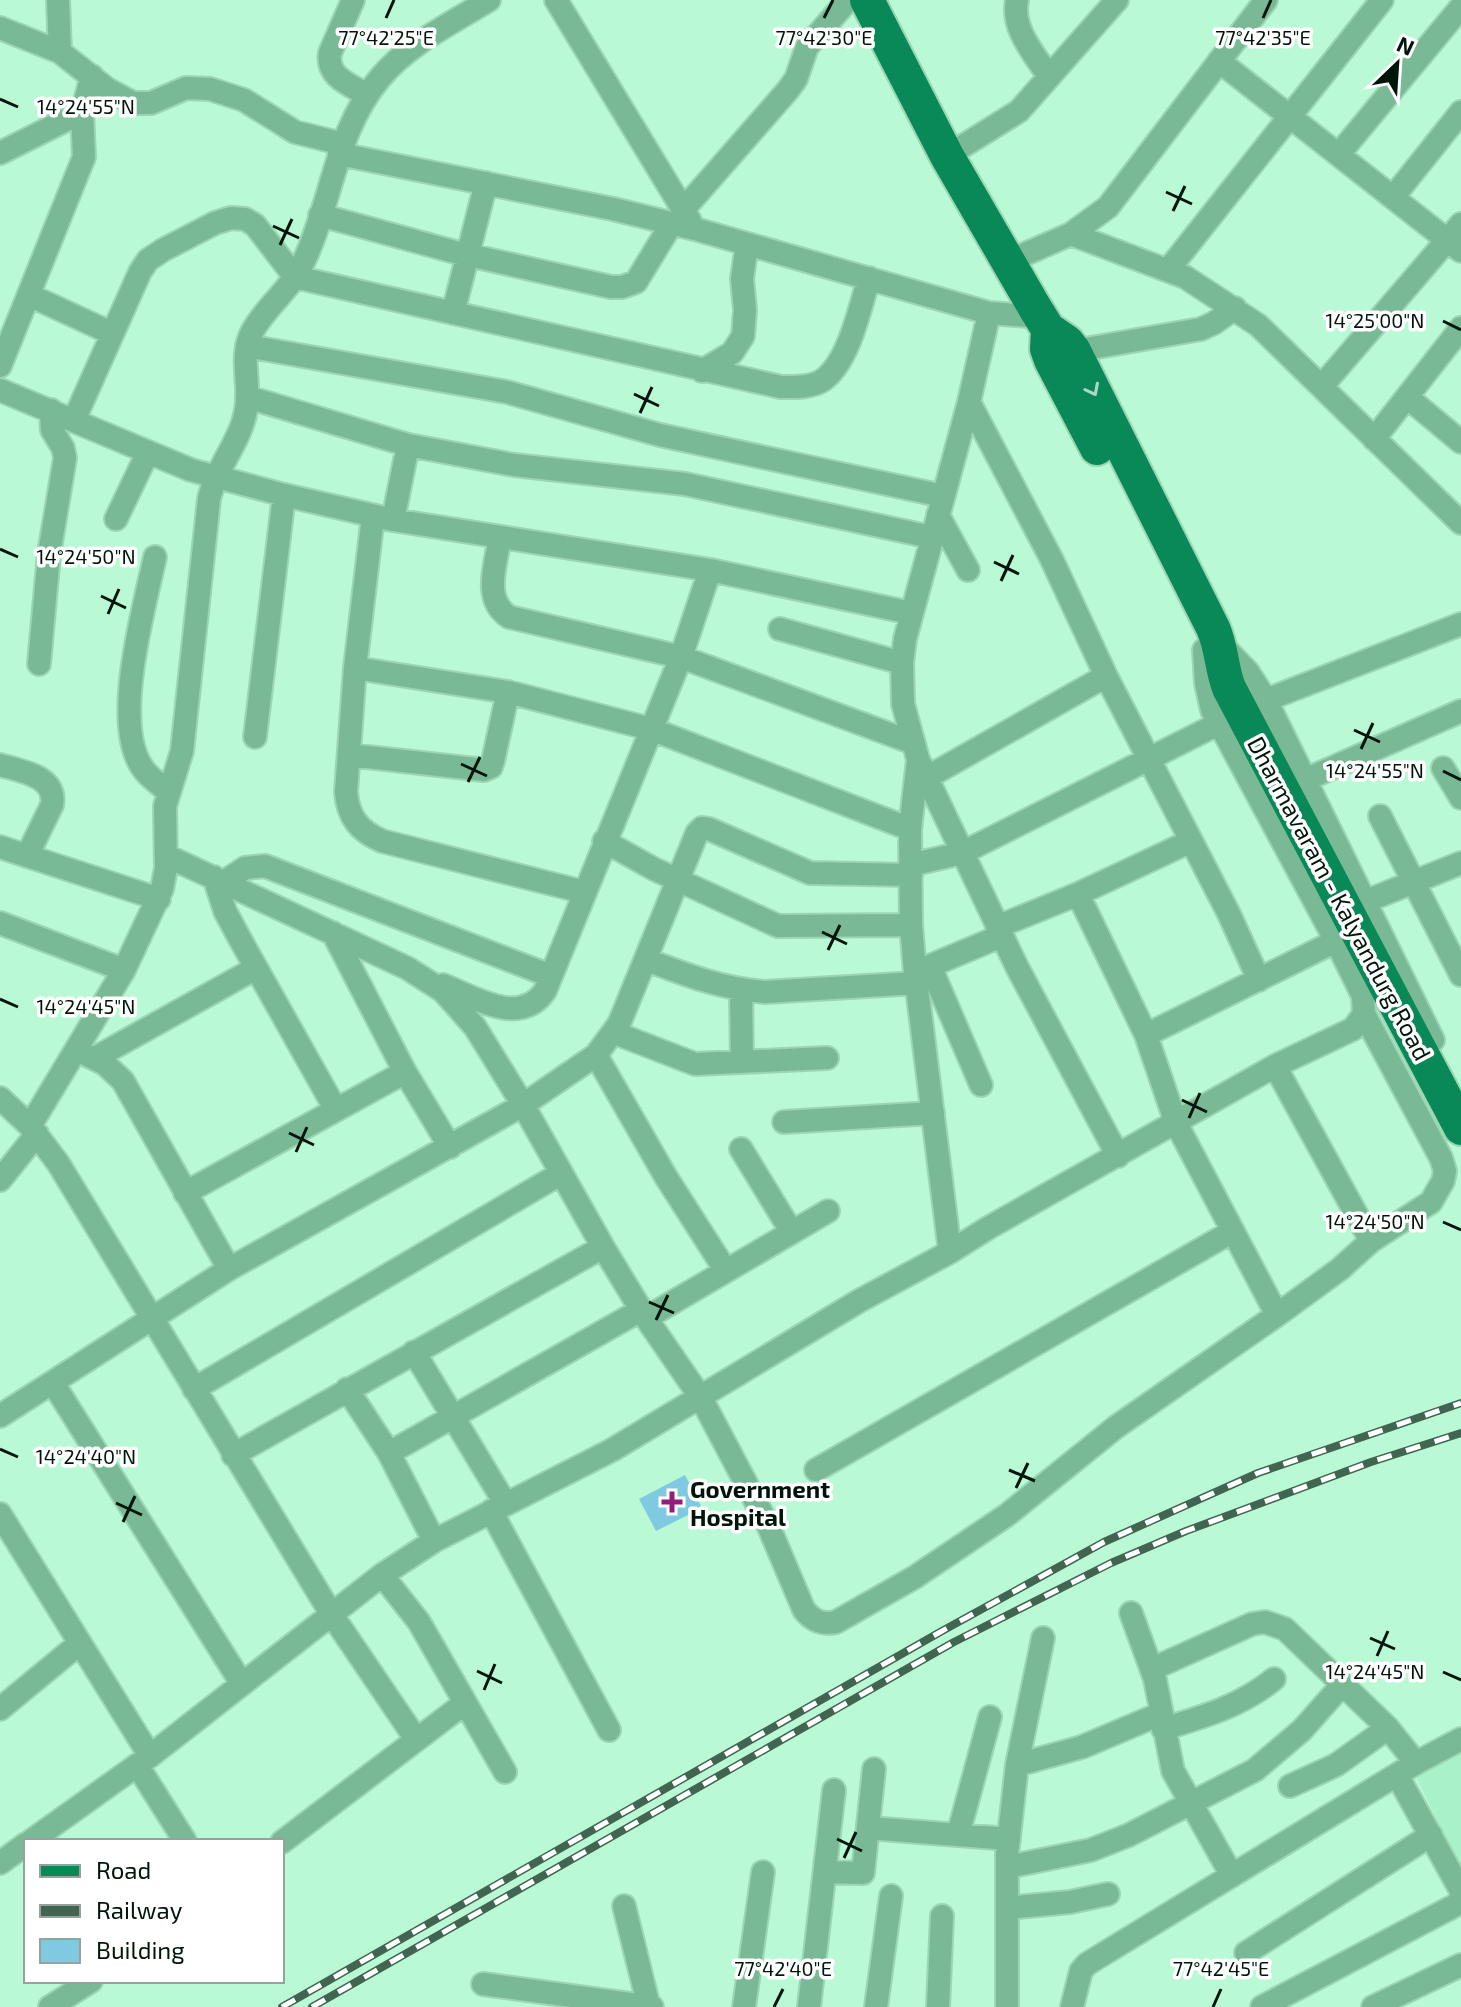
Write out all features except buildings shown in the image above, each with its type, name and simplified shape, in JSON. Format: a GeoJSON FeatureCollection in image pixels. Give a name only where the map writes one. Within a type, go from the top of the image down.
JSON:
{"type":"FeatureCollection","features":[{"type":"Feature","properties":{"kind":"main road","name":"Dharmavaram - Kalyandurg Road"},"geometry":{"type":"LineString","coordinates":[[867,0],[947,156],[1044,323],[1074,351],[1219,662]]}},
{"type":"Feature","properties":{"kind":"main road","name":"Dharmavaram - Kalyandurg Road"},"geometry":{"type":"LineString","coordinates":[[1044,323],[1051,360],[1219,662],[1461,1128]]}},
{"type":"Feature","properties":{"kind":"street"},"geometry":{"type":"LineString","coordinates":[[58,0],[60,52]]}},
{"type":"Feature","properties":{"kind":"street"},"geometry":{"type":"LineString","coordinates":[[353,0],[328,62],[339,78],[367,95]]}},
{"type":"Feature","properties":{"kind":"street"},"geometry":{"type":"LineString","coordinates":[[0,1180],[86,1054],[159,899],[167,856],[165,820],[169,792],[182,751],[207,513],[215,477],[244,421],[247,346],[259,321],[303,263],[341,149],[367,95],[395,61],[489,0]]}},
{"type":"Feature","properties":{"kind":"street"},"geometry":{"type":"LineString","coordinates":[[556,0],[684,221]]}},
{"type":"Feature","properties":{"kind":"street"},"geometry":{"type":"LineString","coordinates":[[320,215],[468,255],[611,287],[636,282],[788,90],[796,79],[807,47],[848,0]]}},
{"type":"Feature","properties":{"kind":"street"},"geometry":{"type":"LineString","coordinates":[[1017,0],[1015,18],[1018,29],[1049,77]]}},
{"type":"Feature","properties":{"kind":"street"},"geometry":{"type":"LineString","coordinates":[[947,156],[1019,111],[1117,0]]}},
{"type":"Feature","properties":{"kind":"street"},"geometry":{"type":"LineString","coordinates":[[1009,261],[1071,234],[1108,207],[1266,0]]}},
{"type":"Feature","properties":{"kind":"street"},"geometry":{"type":"LineString","coordinates":[[1169,269],[1382,0]]}},
{"type":"Feature","properties":{"kind":"street"},"geometry":{"type":"LineString","coordinates":[[1339,154],[1461,7]]}},
{"type":"Feature","properties":{"kind":"street"},"geometry":{"type":"LineString","coordinates":[[0,28],[60,52],[124,99],[141,104],[186,88],[222,92],[244,100],[295,132],[341,149],[486,183],[684,221],[747,244],[989,313],[1044,323]]}},
{"type":"Feature","properties":{"kind":"street"},"geometry":{"type":"LineString","coordinates":[[1219,61],[1394,196],[1456,238],[1322,386]]}},
{"type":"Feature","properties":{"kind":"street"},"geometry":{"type":"LineString","coordinates":[[0,366],[84,157],[82,112],[92,76]]}},
{"type":"Feature","properties":{"kind":"street"},"geometry":{"type":"LineString","coordinates":[[0,153],[82,112]]}},
{"type":"Feature","properties":{"kind":"street"},"geometry":{"type":"LineString","coordinates":[[1394,196],[1461,112]]}},
{"type":"Feature","properties":{"kind":"street"},"geometry":{"type":"LineString","coordinates":[[453,313],[486,183]]}},
{"type":"Feature","properties":{"kind":"street"},"geometry":{"type":"LineString","coordinates":[[74,420],[111,333],[148,260],[215,223],[231,218],[245,219],[255,225],[295,277],[781,387],[804,386],[823,380],[838,364],[848,344],[869,278]]}},
{"type":"Feature","properties":{"kind":"street"},"geometry":{"type":"LineString","coordinates":[[1071,234],[1169,269],[1235,308],[1268,333],[1461,523]]}},
{"type":"Feature","properties":{"kind":"street"},"geometry":{"type":"LineString","coordinates":[[702,371],[732,353],[743,336],[745,310],[742,279],[747,244]]}},
{"type":"Feature","properties":{"kind":"street"},"geometry":{"type":"LineString","coordinates":[[29,295],[111,333]]}},
{"type":"Feature","properties":{"kind":"street"},"geometry":{"type":"LineString","coordinates":[[1074,351],[1201,329],[1235,308]]}},
{"type":"Feature","properties":{"kind":"street"},"geometry":{"type":"LineString","coordinates":[[989,313],[969,402],[911,613],[902,663],[903,704],[918,760],[999,932],[1118,1156]]}},
{"type":"Feature","properties":{"kind":"street"},"geometry":{"type":"LineString","coordinates":[[1374,439],[1458,339]]}},
{"type":"Feature","properties":{"kind":"street"},"geometry":{"type":"LineString","coordinates":[[247,346],[507,392],[938,516],[968,570]]}},
{"type":"Feature","properties":{"kind":"street"},"geometry":{"type":"LineString","coordinates":[[0,390],[182,467],[284,495],[383,518],[710,570],[911,613]]}},
{"type":"Feature","properties":{"kind":"street"},"geometry":{"type":"LineString","coordinates":[[247,397],[408,445],[514,465],[938,516]]}},
{"type":"Feature","properties":{"kind":"street"},"geometry":{"type":"LineString","coordinates":[[1407,397],[1461,442]]}},
{"type":"Feature","properties":{"kind":"street"},"geometry":{"type":"LineString","coordinates":[[969,402],[1052,560],[1106,676],[1259,980]]}},
{"type":"Feature","properties":{"kind":"street"},"geometry":{"type":"LineString","coordinates":[[39,664],[49,554],[65,458],[52,430],[51,410]]}},
{"type":"Feature","properties":{"kind":"street"},"geometry":{"type":"LineString","coordinates":[[408,445],[383,518],[355,668],[347,809],[355,823],[367,834],[382,841],[584,892]]}},
{"type":"Feature","properties":{"kind":"street"},"geometry":{"type":"LineString","coordinates":[[116,519],[148,452]]}},
{"type":"Feature","properties":{"kind":"street"},"geometry":{"type":"LineString","coordinates":[[255,737],[284,495]]}},
{"type":"Feature","properties":{"kind":"street"},"geometry":{"type":"LineString","coordinates":[[500,537],[492,588],[499,610],[520,620],[681,657],[918,760],[1106,676]]}},
{"type":"Feature","properties":{"kind":"street"},"geometry":{"type":"LineString","coordinates":[[155,557],[137,641],[130,728],[137,760],[169,792]]}},
{"type":"Feature","properties":{"kind":"street"},"geometry":{"type":"LineString","coordinates":[[167,856],[426,979],[504,1008],[519,1010],[529,1007],[539,1000],[551,976],[681,657],[710,570]]}},
{"type":"Feature","properties":{"kind":"street"},"geometry":{"type":"LineString","coordinates":[[1266,700],[1461,624]]}},
{"type":"Feature","properties":{"kind":"street"},"geometry":{"type":"LineString","coordinates":[[780,629],[902,663]]}},
{"type":"Feature","properties":{"kind":"street"},"geometry":{"type":"LineString","coordinates":[[426,979],[462,1010],[523,1105],[603,1247],[701,1398],[768,1525],[804,1610],[810,1618],[827,1624],[836,1622],[915,1577],[994,1524],[1116,1427],[1277,1315],[1340,1269],[1371,1241],[1431,1202],[1439,1193],[1445,1171],[1441,1158],[1364,1014],[1363,996],[1336,941],[1212,710],[1206,683],[1219,662],[1248,672],[1266,700],[1461,1096]]}},
{"type":"Feature","properties":{"kind":"street"},"geometry":{"type":"LineString","coordinates":[[355,668],[508,692],[651,729],[910,829]]}},
{"type":"Feature","properties":{"kind":"street"},"geometry":{"type":"LineString","coordinates":[[349,755],[484,770],[491,767],[493,761],[508,692]]}},
{"type":"Feature","properties":{"kind":"street"},"geometry":{"type":"LineString","coordinates":[[1307,779],[1461,711]]}},
{"type":"Feature","properties":{"kind":"street"},"geometry":{"type":"LineString","coordinates":[[0,1416],[229,1269],[523,1105],[596,1055],[615,1033],[647,960],[677,879],[702,828],[810,873],[910,870],[962,853],[1220,723]]}},
{"type":"Feature","properties":{"kind":"street"},"geometry":{"type":"LineString","coordinates":[[918,760],[910,829],[911,925],[921,974],[933,1113],[950,1252]]}},
{"type":"Feature","properties":{"kind":"street"},"geometry":{"type":"LineString","coordinates":[[0,765],[35,775],[51,788],[52,805],[27,856]]}},
{"type":"Feature","properties":{"kind":"street"},"geometry":{"type":"LineString","coordinates":[[1443,768],[1461,798]]}},
{"type":"Feature","properties":{"kind":"street"},"geometry":{"type":"LineString","coordinates":[[1380,816],[1461,975]]}},
{"type":"Feature","properties":{"kind":"street"},"geometry":{"type":"LineString","coordinates":[[604,841],[654,869],[778,926],[911,925]]}},
{"type":"Feature","properties":{"kind":"street"},"geometry":{"type":"LineString","coordinates":[[647,960],[741,991],[765,992],[921,974],[999,932],[1191,841]]}},
{"type":"Feature","properties":{"kind":"street"},"geometry":{"type":"LineString","coordinates":[[0,847],[159,899]]}},
{"type":"Feature","properties":{"kind":"street"},"geometry":{"type":"LineString","coordinates":[[1364,902],[1461,863]]}},
{"type":"Feature","properties":{"kind":"street"},"geometry":{"type":"LineString","coordinates":[[219,880],[245,868],[265,866],[551,976]]}},
{"type":"Feature","properties":{"kind":"street"},"geometry":{"type":"LineString","coordinates":[[219,880],[225,911],[336,1110]]}},
{"type":"Feature","properties":{"kind":"street"},"geometry":{"type":"LineString","coordinates":[[1078,894],[1146,1035],[1176,1123],[1277,1315]]}},
{"type":"Feature","properties":{"kind":"street"},"geometry":{"type":"LineString","coordinates":[[0,923],[124,970]]}},
{"type":"Feature","properties":{"kind":"street"},"geometry":{"type":"LineString","coordinates":[[333,933],[405,1072],[450,1147]]}},
{"type":"Feature","properties":{"kind":"street"},"geometry":{"type":"LineString","coordinates":[[1146,1035],[1336,941]]}},
{"type":"Feature","properties":{"kind":"street"},"geometry":{"type":"LineString","coordinates":[[86,1054],[256,968]]}},
{"type":"Feature","properties":{"kind":"street"},"geometry":{"type":"LineString","coordinates":[[921,974],[981,1085]]}},
{"type":"Feature","properties":{"kind":"street"},"geometry":{"type":"LineString","coordinates":[[741,991],[742,1062]]}},
{"type":"Feature","properties":{"kind":"street"},"geometry":{"type":"LineString","coordinates":[[34,1839],[144,1760],[382,1575],[434,1541],[612,1450],[859,1301],[1275,1066],[1353,1029],[1364,1014]]}},
{"type":"Feature","properties":{"kind":"street"},"geometry":{"type":"LineString","coordinates":[[615,1033],[695,1064],[827,1058]]}},
{"type":"Feature","properties":{"kind":"street"},"geometry":{"type":"LineString","coordinates":[[86,1054],[123,1081],[229,1269]]}},
{"type":"Feature","properties":{"kind":"street"},"geometry":{"type":"LineString","coordinates":[[596,1055],[666,1177],[726,1271]]}},
{"type":"Feature","properties":{"kind":"street"},"geometry":{"type":"LineString","coordinates":[[1275,1066],[1371,1241]]}},
{"type":"Feature","properties":{"kind":"street"},"geometry":{"type":"LineString","coordinates":[[185,1193],[405,1072]]}},
{"type":"Feature","properties":{"kind":"street"},"geometry":{"type":"LineString","coordinates":[[0,1098],[34,1130],[77,1192],[332,1615],[416,1739]]}},
{"type":"Feature","properties":{"kind":"street"},"geometry":{"type":"LineString","coordinates":[[784,1122],[933,1113]]}},
{"type":"Feature","properties":{"kind":"street"},"geometry":{"type":"LineString","coordinates":[[741,1149],[791,1231]]}},
{"type":"Feature","properties":{"kind":"street"},"geometry":{"type":"LineString","coordinates":[[194,1389],[560,1174]]}},
{"type":"Feature","properties":{"kind":"street"},"geometry":{"type":"LineString","coordinates":[[389,1453],[726,1271],[828,1211]]}},
{"type":"Feature","properties":{"kind":"street"},"geometry":{"type":"LineString","coordinates":[[816,1470],[1233,1231]]}},
{"type":"Feature","properties":{"kind":"street"},"geometry":{"type":"LineString","coordinates":[[233,1455],[603,1247]]}},
{"type":"Feature","properties":{"kind":"street"},"geometry":{"type":"LineString","coordinates":[[414,1352],[455,1417],[609,1730]]}},
{"type":"Feature","properties":{"kind":"street"},"geometry":{"type":"LineString","coordinates":[[53,1383],[242,1684]]}},
{"type":"Feature","properties":{"kind":"street"},"geometry":{"type":"LineString","coordinates":[[347,1389],[389,1453],[434,1541]]}},
{"type":"Feature","properties":{"kind":"street"},"geometry":{"type":"LineString","coordinates":[[0,1514],[80,1643],[184,1839]]}},
{"type":"Feature","properties":{"kind":"street"},"geometry":{"type":"LineString","coordinates":[[382,1575],[419,1622],[505,1772]]}},
{"type":"Feature","properties":{"kind":"street"},"geometry":{"type":"LineString","coordinates":[[1131,1613],[1152,1669],[1173,1771],[1231,1874]]}},
{"type":"Feature","properties":{"kind":"street"},"geometry":{"type":"LineString","coordinates":[[1152,1669],[1252,1624],[1265,1622],[1285,1629],[1388,1728],[1431,1835],[1461,1894],[1458,1904],[1262,2007]]}},
{"type":"Feature","properties":{"kind":"street"},"geometry":{"type":"LineString","coordinates":[[1007,2007],[1009,1839],[1017,1765],[1043,1638]]}},
{"type":"Feature","properties":{"kind":"street"},"geometry":{"type":"LineString","coordinates":[[0,1709],[80,1643]]}},
{"type":"Feature","properties":{"kind":"street"},"geometry":{"type":"LineString","coordinates":[[1017,1765],[1162,1722],[1213,1714],[1257,1693],[1274,1679]]}},
{"type":"Feature","properties":{"kind":"street"},"geometry":{"type":"LineString","coordinates":[[1007,1867],[1091,1850],[1129,1835],[1255,1770],[1302,1730],[1341,1686]]}},
{"type":"Feature","properties":{"kind":"street"},"geometry":{"type":"LineString","coordinates":[[284,1840],[465,1703]]}},
{"type":"Feature","properties":{"kind":"street"},"geometry":{"type":"LineString","coordinates":[[958,1835],[990,1717]]}},
{"type":"Feature","properties":{"kind":"street"},"geometry":{"type":"LineString","coordinates":[[1290,1786],[1336,1765],[1388,1728]]}},
{"type":"Feature","properties":{"kind":"street"},"geometry":{"type":"LineString","coordinates":[[1072,2007],[1081,1971],[1087,1964],[1231,1874],[1461,1739]]}},
{"type":"Feature","properties":{"kind":"street"},"geometry":{"type":"LineString","coordinates":[[825,1872],[863,1873],[874,1769]]}},
{"type":"Feature","properties":{"kind":"street"},"geometry":{"type":"LineString","coordinates":[[809,2007],[834,1790]]}},
{"type":"Feature","properties":{"kind":"street"},"geometry":{"type":"LineString","coordinates":[[869,1828],[1009,1839]]}},
{"type":"Feature","properties":{"kind":"street"},"geometry":{"type":"LineString","coordinates":[[1246,1953],[1431,1835]]}},
{"type":"Feature","properties":{"kind":"street"},"geometry":{"type":"LineString","coordinates":[[0,1863],[24,1846]]}},
{"type":"Feature","properties":{"kind":"street"},"geometry":{"type":"LineString","coordinates":[[744,2007],[763,1872]]}},
{"type":"Feature","properties":{"kind":"street"},"geometry":{"type":"LineString","coordinates":[[1007,1908],[1070,1902],[1108,1894]]}},
{"type":"Feature","properties":{"kind":"street"},"geometry":{"type":"LineString","coordinates":[[876,2007],[891,1896]]}},
{"type":"Feature","properties":{"kind":"street"},"geometry":{"type":"LineString","coordinates":[[483,1984],[650,2007],[624,1906]]}},
{"type":"Feature","properties":{"kind":"street"},"geometry":{"type":"LineString","coordinates":[[938,2007],[942,1916]]}},
{"type":"Feature","properties":{"kind":"street"},"geometry":{"type":"LineString","coordinates":[[1373,2007],[1461,1965]]}},
{"type":"Feature","properties":{"kind":"street"},"geometry":{"type":"LineString","coordinates":[[50,2007],[88,1983]]}},
{"type":"Feature","properties":{"kind":"shaded area"},"geometry":{"type":"Polygon","coordinates":[[[1461,1747],[1461,1865],[1459,1866],[1414,1772],[1461,1747]]]}},
{"type":"Feature","properties":{"kind":"railway"},"geometry":{"type":"LineString","coordinates":[[282,2007],[1104,1542],[1258,1473],[1461,1403]]}},
{"type":"Feature","properties":{"kind":"railway"},"geometry":{"type":"LineString","coordinates":[[312,2007],[954,1642],[1111,1563],[1186,1531],[1371,1462],[1461,1433]]}},
{"type":"Feature","properties":{"kind":"place","name":"Government Hospital"},"geometry":{"type":"Point","coordinates":[672,1502]}}]}
